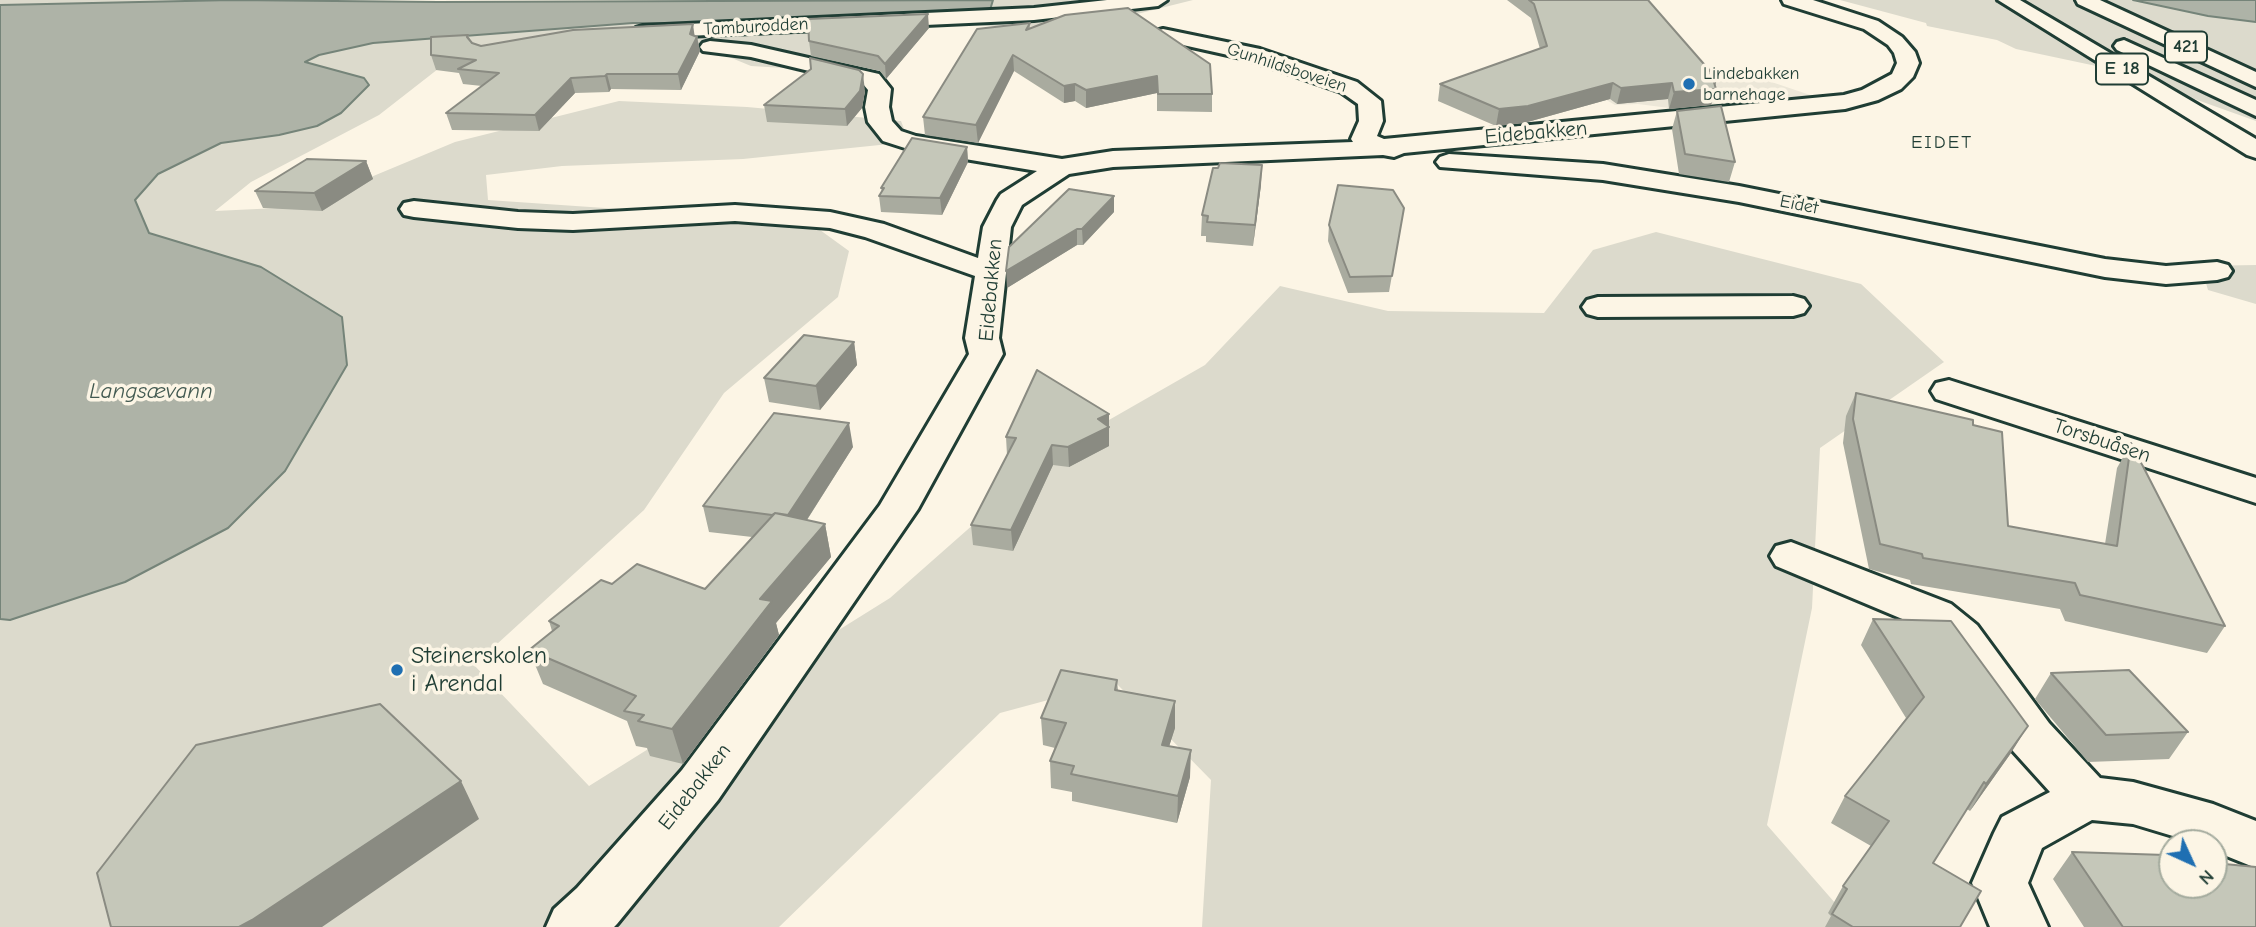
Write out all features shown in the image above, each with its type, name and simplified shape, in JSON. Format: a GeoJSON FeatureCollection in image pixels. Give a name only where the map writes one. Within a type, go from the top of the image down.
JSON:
{"type":"FeatureCollection","features":[{"type":"Feature","properties":{"kind":"main road","name":"Tamburodden"},"geometry":{"type":"LineString","coordinates":[[1062,167],[938,148],[892,136],[880,122],[877,107],[879,85],[871,79],[727,47],[624,41],[1034,15],[1158,0]]}},
{"type":"Feature","properties":{"kind":"main road","name":"Eidebakken"},"geometry":{"type":"LineString","coordinates":[[575,927],[597,906],[700,785],[898,509],[986,354],[982,338],[997,227],[1011,201],[1062,167],[1114,159],[1331,151],[1371,143],[1844,102],[1893,84],[1906,69],[1908,63],[1904,52],[1895,41],[1871,25],[1790,0]]}},
{"type":"Feature","properties":{"kind":"main road","name":"E 18"},"geometry":{"type":"LineString","coordinates":[[2007,0],[2256,150]]}},
{"type":"Feature","properties":{"kind":"main road","name":"E 18"},"geometry":{"type":"LineString","coordinates":[[2023,0],[2256,109]]}},
{"type":"Feature","properties":{"kind":"main road","name":"421"},"geometry":{"type":"LineString","coordinates":[[2085,0],[2256,74]]}},
{"type":"Feature","properties":{"kind":"main road","name":"421"},"geometry":{"type":"LineString","coordinates":[[2095,0],[2256,80]]}},
{"type":"Feature","properties":{"kind":"main road","name":"Gunhildsboveien"},"geometry":{"type":"LineString","coordinates":[[1163,35],[1252,54],[1356,91],[1369,101],[1371,143]]}},
{"type":"Feature","properties":{"kind":"main road","name":"Eidet"},"geometry":{"type":"LineString","coordinates":[[1371,143],[1446,162],[1526,164],[1603,172],[1739,194],[2105,268],[2166,275],[2217,271]]}},
{"type":"Feature","properties":{"kind":"main road"},"geometry":{"type":"LineString","coordinates":[[414,209],[518,220],[573,222],[735,213],[830,220],[874,230],[978,268],[991,268]]}},
{"type":"Feature","properties":{"kind":"main road"},"geometry":{"type":"LineString","coordinates":[[1598,307],[1793,306]]}},
{"type":"Feature","properties":{"kind":"main road","name":"Torsbuåsen"},"geometry":{"type":"LineString","coordinates":[[1949,391],[2256,491]]}},
{"type":"Feature","properties":{"kind":"main road"},"geometry":{"type":"LineString","coordinates":[[1791,556],[1935,615],[1961,636],[2031,737],[2085,798]]}},
{"type":"Feature","properties":{"kind":"main road"},"geometry":{"type":"LineString","coordinates":[[2019,927],[2000,883],[2021,833],[2085,798],[2133,803],[2213,826],[2256,845]]}},
{"type":"Feature","properties":{"kind":"shaded area"},"geometry":{"type":"Polygon","coordinates":[[[0,0],[232,0],[0,5],[0,0]]]}},
{"type":"Feature","properties":{"kind":"shaded area"},"geometry":{"type":"Polygon","coordinates":[[[993,0],[1193,0],[1129,16],[1020,28],[958,24],[852,31],[874,61],[834,71],[751,66],[671,33],[447,62],[379,115],[251,182],[215,211],[299,207],[455,142],[619,101],[747,107],[901,121],[909,142],[743,159],[562,166],[486,175],[488,200],[809,222],[849,251],[838,297],[724,393],[644,510],[474,665],[589,786],[890,598],[1060,448],[1205,365],[1280,286],[1388,311],[1544,313],[1593,250],[1656,232],[1861,284],[1944,362],[1820,448],[1812,608],[1767,825],[1856,927],[1202,927],[1211,780],[1115,682],[1000,713],[779,927],[0,927],[0,619],[10,620],[125,582],[261,267],[149,233],[135,200],[158,174],[221,143],[279,135],[317,126],[341,113],[364,78],[303,63],[319,55],[373,43],[633,23],[772,23],[990,10],[993,0]]]}},
{"type":"Feature","properties":{"kind":"shaded area"},"geometry":{"type":"Polygon","coordinates":[[[1840,0],[2133,0],[2208,16],[2256,22],[2256,121],[2133,77],[2122,77],[2101,67],[2016,49],[1997,40],[1927,26],[1926,23],[1840,0]]]}},
{"type":"Feature","properties":{"kind":"shaded area","name":"Lindebakken barnehage"},"geometry":{"type":"Polygon","coordinates":[[[1683,66],[1733,69],[1822,99],[1737,107],[1677,109],[1638,104],[1615,105],[1584,87],[1683,66]]]}},
{"type":"Feature","properties":{"kind":"shaded area"},"geometry":{"type":"Polygon","coordinates":[[[2256,265],[2256,304],[2208,290],[2201,266],[2256,265]]]}},
{"type":"Feature","properties":{"kind":"water","name":"Langsævann"},"geometry":{"type":"Polygon","coordinates":[[[232,0],[993,0],[990,10],[772,23],[633,23],[373,43],[319,55],[305,62],[364,78],[369,85],[341,113],[317,126],[279,135],[221,143],[158,174],[135,200],[149,233],[261,267],[342,317],[347,365],[285,471],[228,528],[125,582],[10,620],[0,619],[0,5],[232,0]]]}},
{"type":"Feature","properties":{"kind":"water"},"geometry":{"type":"Polygon","coordinates":[[[2133,0],[2256,0],[2256,22],[2208,16],[2133,0]]]}},
{"type":"Feature","properties":{"kind":"building"},"geometry":{"type":"Polygon","coordinates":[[[1529,0],[1648,0],[1717,79],[1713,79],[1716,89],[1674,92],[1672,83],[1621,88],[1613,83],[1528,106],[1499,109],[1440,84],[1547,46],[1534,4],[1529,0]]]}},
{"type":"Feature","properties":{"kind":"building"},"geometry":{"type":"Polygon","coordinates":[[[1128,8],[1210,64],[1212,94],[1158,94],[1157,76],[1086,90],[1075,84],[1064,86],[1013,55],[976,125],[923,117],[977,29],[1030,23],[1026,30],[1065,15],[1128,8]]]}},
{"type":"Feature","properties":{"kind":"building"},"geometry":{"type":"Polygon","coordinates":[[[928,14],[885,64],[878,56],[809,41],[808,19],[928,14]]]}},
{"type":"Feature","properties":{"kind":"building"},"geometry":{"type":"Polygon","coordinates":[[[693,24],[690,34],[697,37],[678,74],[607,74],[571,78],[535,115],[446,113],[499,73],[458,69],[476,60],[431,55],[431,37],[468,35],[472,43],[481,46],[573,30],[693,24]]]}},
{"type":"Feature","properties":{"kind":"building"},"geometry":{"type":"Polygon","coordinates":[[[810,58],[859,70],[863,74],[860,91],[845,109],[764,105],[811,69],[810,58]]]}},
{"type":"Feature","properties":{"kind":"building"},"geometry":{"type":"Polygon","coordinates":[[[1721,106],[1735,162],[1685,154],[1677,111],[1721,106]]]}},
{"type":"Feature","properties":{"kind":"building"},"geometry":{"type":"Polygon","coordinates":[[[912,138],[967,147],[940,198],[879,196],[884,188],[881,188],[912,138]]]}},
{"type":"Feature","properties":{"kind":"building"},"geometry":{"type":"Polygon","coordinates":[[[307,159],[366,161],[314,193],[255,191],[307,159]]]}},
{"type":"Feature","properties":{"kind":"building"},"geometry":{"type":"Polygon","coordinates":[[[1220,163],[1262,165],[1255,225],[1207,222],[1208,216],[1202,215],[1213,168],[1218,168],[1220,163]]]}},
{"type":"Feature","properties":{"kind":"building"},"geometry":{"type":"Polygon","coordinates":[[[1338,185],[1393,190],[1404,208],[1392,276],[1350,277],[1329,225],[1338,185]]]}},
{"type":"Feature","properties":{"kind":"building"},"geometry":{"type":"Polygon","coordinates":[[[1069,189],[1114,196],[1082,229],[1077,229],[1006,271],[1009,247],[1069,189]]]}},
{"type":"Feature","properties":{"kind":"building"},"geometry":{"type":"Polygon","coordinates":[[[804,335],[854,342],[816,386],[764,378],[804,335]]]}},
{"type":"Feature","properties":{"kind":"building"},"geometry":{"type":"Polygon","coordinates":[[[1037,370],[1109,414],[1098,419],[1109,427],[1068,447],[1052,445],[1011,530],[971,525],[1016,438],[1006,437],[1037,370]]]}},
{"type":"Feature","properties":{"kind":"building"},"geometry":{"type":"Polygon","coordinates":[[[1856,393],[1973,420],[1973,425],[2002,432],[2008,526],[2117,546],[2131,443],[2225,626],[2080,595],[2075,583],[1923,558],[1922,554],[1880,544],[1853,419],[1856,393]]]}},
{"type":"Feature","properties":{"kind":"building"},"geometry":{"type":"Polygon","coordinates":[[[774,413],[849,423],[788,515],[703,506],[774,413]]]}},
{"type":"Feature","properties":{"kind":"building"},"geometry":{"type":"Polygon","coordinates":[[[775,513],[825,524],[760,599],[772,601],[672,729],[638,721],[644,715],[624,711],[636,696],[529,650],[559,626],[549,621],[601,580],[612,584],[637,564],[705,589],[775,513]]]}},
{"type":"Feature","properties":{"kind":"building"},"geometry":{"type":"Polygon","coordinates":[[[1873,619],[1951,621],[2028,726],[1986,784],[1984,782],[1933,863],[1981,891],[1960,927],[1853,927],[1832,914],[1847,889],[1843,886],[1889,821],[1845,796],[1924,697],[1873,619]]]}},
{"type":"Feature","properties":{"kind":"building"},"geometry":{"type":"Polygon","coordinates":[[[1061,670],[1117,680],[1115,690],[1175,701],[1162,745],[1191,750],[1178,796],[1071,774],[1074,766],[1050,761],[1066,723],[1041,718],[1061,670]]]}},
{"type":"Feature","properties":{"kind":"building"},"geometry":{"type":"Polygon","coordinates":[[[2129,670],[2188,732],[2106,735],[2051,673],[2129,670]]]}},
{"type":"Feature","properties":{"kind":"building"},"geometry":{"type":"Polygon","coordinates":[[[380,704],[461,781],[239,927],[111,927],[97,873],[196,745],[380,704]]]}},
{"type":"Feature","properties":{"kind":"building"},"geometry":{"type":"Polygon","coordinates":[[[2072,852],[2158,855],[2158,899],[2228,899],[2228,864],[2256,867],[2256,927],[2123,927],[2072,852]]]}},
{"type":"Feature","properties":{"kind":"place","name":"Lindebakken barnehage"},"geometry":{"type":"Point","coordinates":[1689,84]}},
{"type":"Feature","properties":{"kind":"place","name":"Steinerskolen i Arendal"},"geometry":{"type":"Point","coordinates":[397,670]}},
{"type":"Feature","properties":{"kind":"district","name":"EIDET"},"geometry":{"type":"Point","coordinates":[1942,143]}}]}
